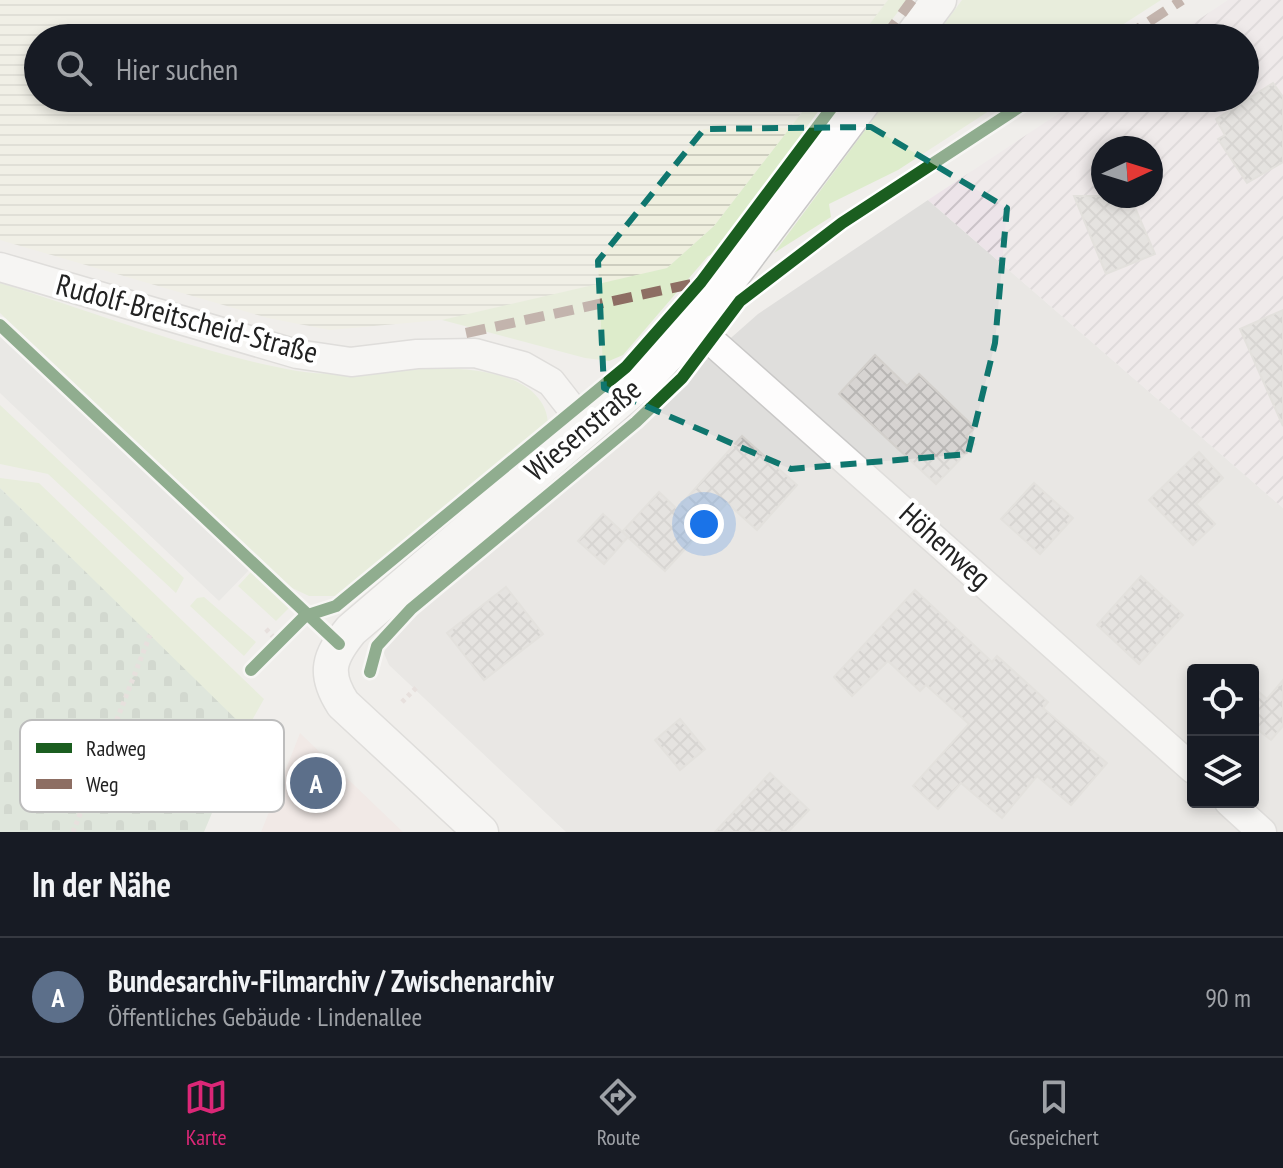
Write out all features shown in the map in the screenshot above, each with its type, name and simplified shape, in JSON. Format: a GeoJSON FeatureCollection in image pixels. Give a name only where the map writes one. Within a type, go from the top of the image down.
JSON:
{"type":"FeatureCollection","features":[{"type":"Feature","properties":{"kind":"street"},"geometry":{"type":"LineString","coordinates":[[921,24],[939,0]]}},
{"type":"Feature","properties":{"kind":"street","name":"Wiesenstraße"},"geometry":{"type":"LineString","coordinates":[[481,832],[343,704],[332,686],[330,664],[351,630],[645,379],[692,329],[855,112]]}},
{"type":"Feature","properties":{"kind":"street","name":"Rudolf-Breitscheid-Straße"},"geometry":{"type":"LineString","coordinates":[[0,267],[297,354],[351,362],[417,354],[475,353],[487,356],[523,366],[551,382],[587,428]]}},
{"type":"Feature","properties":{"kind":"street","name":"Höhenweg"},"geometry":{"type":"LineString","coordinates":[[692,329],[717,346],[866,476],[1187,764]]}},
{"type":"Feature","properties":{"kind":"street"},"geometry":{"type":"LineString","coordinates":[[1236,808],[1262,832]]}},
{"type":"Feature","properties":{"kind":"path"},"geometry":{"type":"LineString","coordinates":[[266,629],[278,642]]}},
{"type":"Feature","properties":{"kind":"path"},"geometry":{"type":"LineString","coordinates":[[117,720],[150,635]]}},
{"type":"Feature","properties":{"kind":"path"},"geometry":{"type":"LineString","coordinates":[[402,702],[417,687]]}},
{"type":"Feature","properties":{"kind":"path"},"geometry":{"type":"LineString","coordinates":[[73,832],[81,812]]}},
{"type":"Feature","properties":{"kind":"highlighted area"},"geometry":{"type":"Polygon","coordinates":[[[871,127],[1007,208],[995,343],[968,454],[791,469],[604,388],[598,261],[704,129],[871,127]]]}},
{"type":"Feature","properties":{"kind":"shaded area"},"geometry":{"type":"Polygon","coordinates":[[[1228,0],[1283,0],[1283,508],[928,200],[1061,112],[1259,112],[1259,24],[1192,24],[1228,0]]]}},
{"type":"Feature","properties":{"kind":"shaded area"},"geometry":{"type":"Polygon","coordinates":[[[928,200],[1283,508],[1283,832],[566,832],[389,665],[383,651],[389,640],[758,314],[928,200]]]}},
{"type":"Feature","properties":{"kind":"shaded area"},"geometry":{"type":"Polygon","coordinates":[[[0,331],[251,568],[219,601],[0,393],[0,331]]]}},
{"type":"Feature","properties":{"kind":"shaded area"},"geometry":{"type":"Polygon","coordinates":[[[300,733],[403,832],[261,832],[269,812],[284,812],[284,774],[300,733]]]}},
{"type":"Feature","properties":{"kind":"green space"},"geometry":{"type":"Polygon","coordinates":[[[0,0],[888,0],[870,24],[24,24],[24,112],[802,112],[714,226],[667,268],[462,318],[330,330],[268,318],[0,240],[0,0]]]}},
{"type":"Feature","properties":{"kind":"green space"},"geometry":{"type":"Polygon","coordinates":[[[888,0],[907,0],[889,24],[870,24],[888,0]]]}},
{"type":"Feature","properties":{"kind":"green space"},"geometry":{"type":"Polygon","coordinates":[[[962,0],[1161,0],[1124,24],[944,24],[962,0]]]}},
{"type":"Feature","properties":{"kind":"green space"},"geometry":{"type":"Polygon","coordinates":[[[802,112],[822,112],[714,254],[708,256],[623,355],[609,361],[585,358],[442,320],[667,268],[714,226],[802,112]]]}},
{"type":"Feature","properties":{"kind":"green space"},"geometry":{"type":"Polygon","coordinates":[[[879,112],[987,112],[898,170],[829,204],[831,217],[774,253],[879,112]]]}},
{"type":"Feature","properties":{"kind":"green space"},"geometry":{"type":"Polygon","coordinates":[[[0,283],[223,354],[297,371],[350,374],[456,369],[508,378],[536,395],[545,409],[548,425],[341,596],[309,596],[292,588],[0,313],[0,283]]]}},
{"type":"Feature","properties":{"kind":"green space"},"geometry":{"type":"Polygon","coordinates":[[[0,405],[184,578],[176,593],[48,474],[0,464],[0,405]]]}},
{"type":"Feature","properties":{"kind":"green space"},"geometry":{"type":"Polygon","coordinates":[[[0,478],[39,483],[264,699],[252,720],[235,720],[0,488],[0,478]]]}},
{"type":"Feature","properties":{"kind":"green space"},"geometry":{"type":"Polygon","coordinates":[[[0,488],[237,720],[20,720],[20,812],[212,812],[204,832],[0,832],[0,488]]]}},
{"type":"Feature","properties":{"kind":"green space"},"geometry":{"type":"Polygon","coordinates":[[[251,572],[290,607],[276,621],[238,586],[251,572]]]}},
{"type":"Feature","properties":{"kind":"green space"},"geometry":{"type":"Polygon","coordinates":[[[204,597],[256,642],[244,656],[190,606],[197,598],[204,597]]]}},
{"type":"Feature","properties":{"kind":"building"},"geometry":{"type":"Polygon","coordinates":[[[1273,83],[1283,97],[1283,162],[1247,183],[1218,139],[1225,135],[1216,119],[1227,112],[1259,112],[1259,92],[1273,83]]]}},
{"type":"Feature","properties":{"kind":"building"},"geometry":{"type":"Polygon","coordinates":[[[1074,196],[1091,196],[1091,208],[1135,208],[1155,254],[1106,274],[1074,196]]]}},
{"type":"Feature","properties":{"kind":"building"},"geometry":{"type":"Polygon","coordinates":[[[1283,310],[1283,426],[1240,329],[1283,310]]]}},
{"type":"Feature","properties":{"kind":"building"},"geometry":{"type":"Polygon","coordinates":[[[875,355],[907,386],[919,374],[975,428],[966,436],[975,444],[936,484],[839,394],[875,355]]]}},
{"type":"Feature","properties":{"kind":"building"},"geometry":{"type":"Polygon","coordinates":[[[742,436],[797,485],[757,530],[727,503],[665,571],[622,532],[659,492],[677,509],[742,436]]]}},
{"type":"Feature","properties":{"kind":"building"},"geometry":{"type":"Polygon","coordinates":[[[1199,452],[1223,478],[1196,504],[1215,524],[1193,545],[1149,500],[1199,452]]]}},
{"type":"Feature","properties":{"kind":"building"},"geometry":{"type":"Polygon","coordinates":[[[1034,483],[1073,518],[1040,554],[1001,519],[1034,483]]]}},
{"type":"Feature","properties":{"kind":"building"},"geometry":{"type":"Polygon","coordinates":[[[603,514],[628,537],[604,564],[578,541],[603,514]]]}},
{"type":"Feature","properties":{"kind":"building"},"geometry":{"type":"Polygon","coordinates":[[[1141,576],[1183,615],[1139,664],[1097,625],[1141,576]]]}},
{"type":"Feature","properties":{"kind":"building"},"geometry":{"type":"Polygon","coordinates":[[[506,587],[543,634],[484,680],[447,633],[506,587]]]}},
{"type":"Feature","properties":{"kind":"building"},"geometry":{"type":"Polygon","coordinates":[[[915,590],[992,662],[997,656],[1048,702],[1043,708],[1107,763],[1071,805],[1037,776],[1002,818],[961,783],[938,809],[913,786],[969,724],[926,685],[920,691],[888,661],[852,696],[834,677],[915,590]]]}},
{"type":"Feature","properties":{"kind":"building"},"geometry":{"type":"Polygon","coordinates":[[[1283,680],[1283,726],[1271,740],[1259,731],[1259,692],[1267,699],[1283,680]]]}},
{"type":"Feature","properties":{"kind":"building"},"geometry":{"type":"Polygon","coordinates":[[[680,719],[705,749],[680,770],[655,740],[680,719]]]}},
{"type":"Feature","properties":{"kind":"building"},"geometry":{"type":"Polygon","coordinates":[[[770,773],[809,810],[788,832],[715,832],[770,773]]]}},
{"type":"Feature","properties":{"kind":"marked path"},"geometry":{"type":"LineString","coordinates":[[894,24],[912,0]]}},
{"type":"Feature","properties":{"kind":"marked path"},"geometry":{"type":"LineString","coordinates":[[1145,24],[1182,0]]}},
{"type":"Feature","properties":{"kind":"marked path"},"geometry":{"type":"LineString","coordinates":[[466,333],[700,282]]}},
{"type":"Feature","properties":{"kind":"cycle path"},"geometry":{"type":"LineString","coordinates":[[251,670],[305,616],[336,606],[626,367],[701,282],[828,112]]}},
{"type":"Feature","properties":{"kind":"cycle path"},"geometry":{"type":"LineString","coordinates":[[370,672],[377,646],[411,609],[636,422],[682,378],[740,301],[842,223],[1012,112]]}},
{"type":"Feature","properties":{"kind":"cycle path"},"geometry":{"type":"LineString","coordinates":[[0,325],[339,644]]}},
{"type":"Feature","properties":{"kind":"place","name":"Bundesarchiv-Filmarchiv / Zwischenarchiv"},"geometry":{"type":"Point","coordinates":[316,783]}}]}
